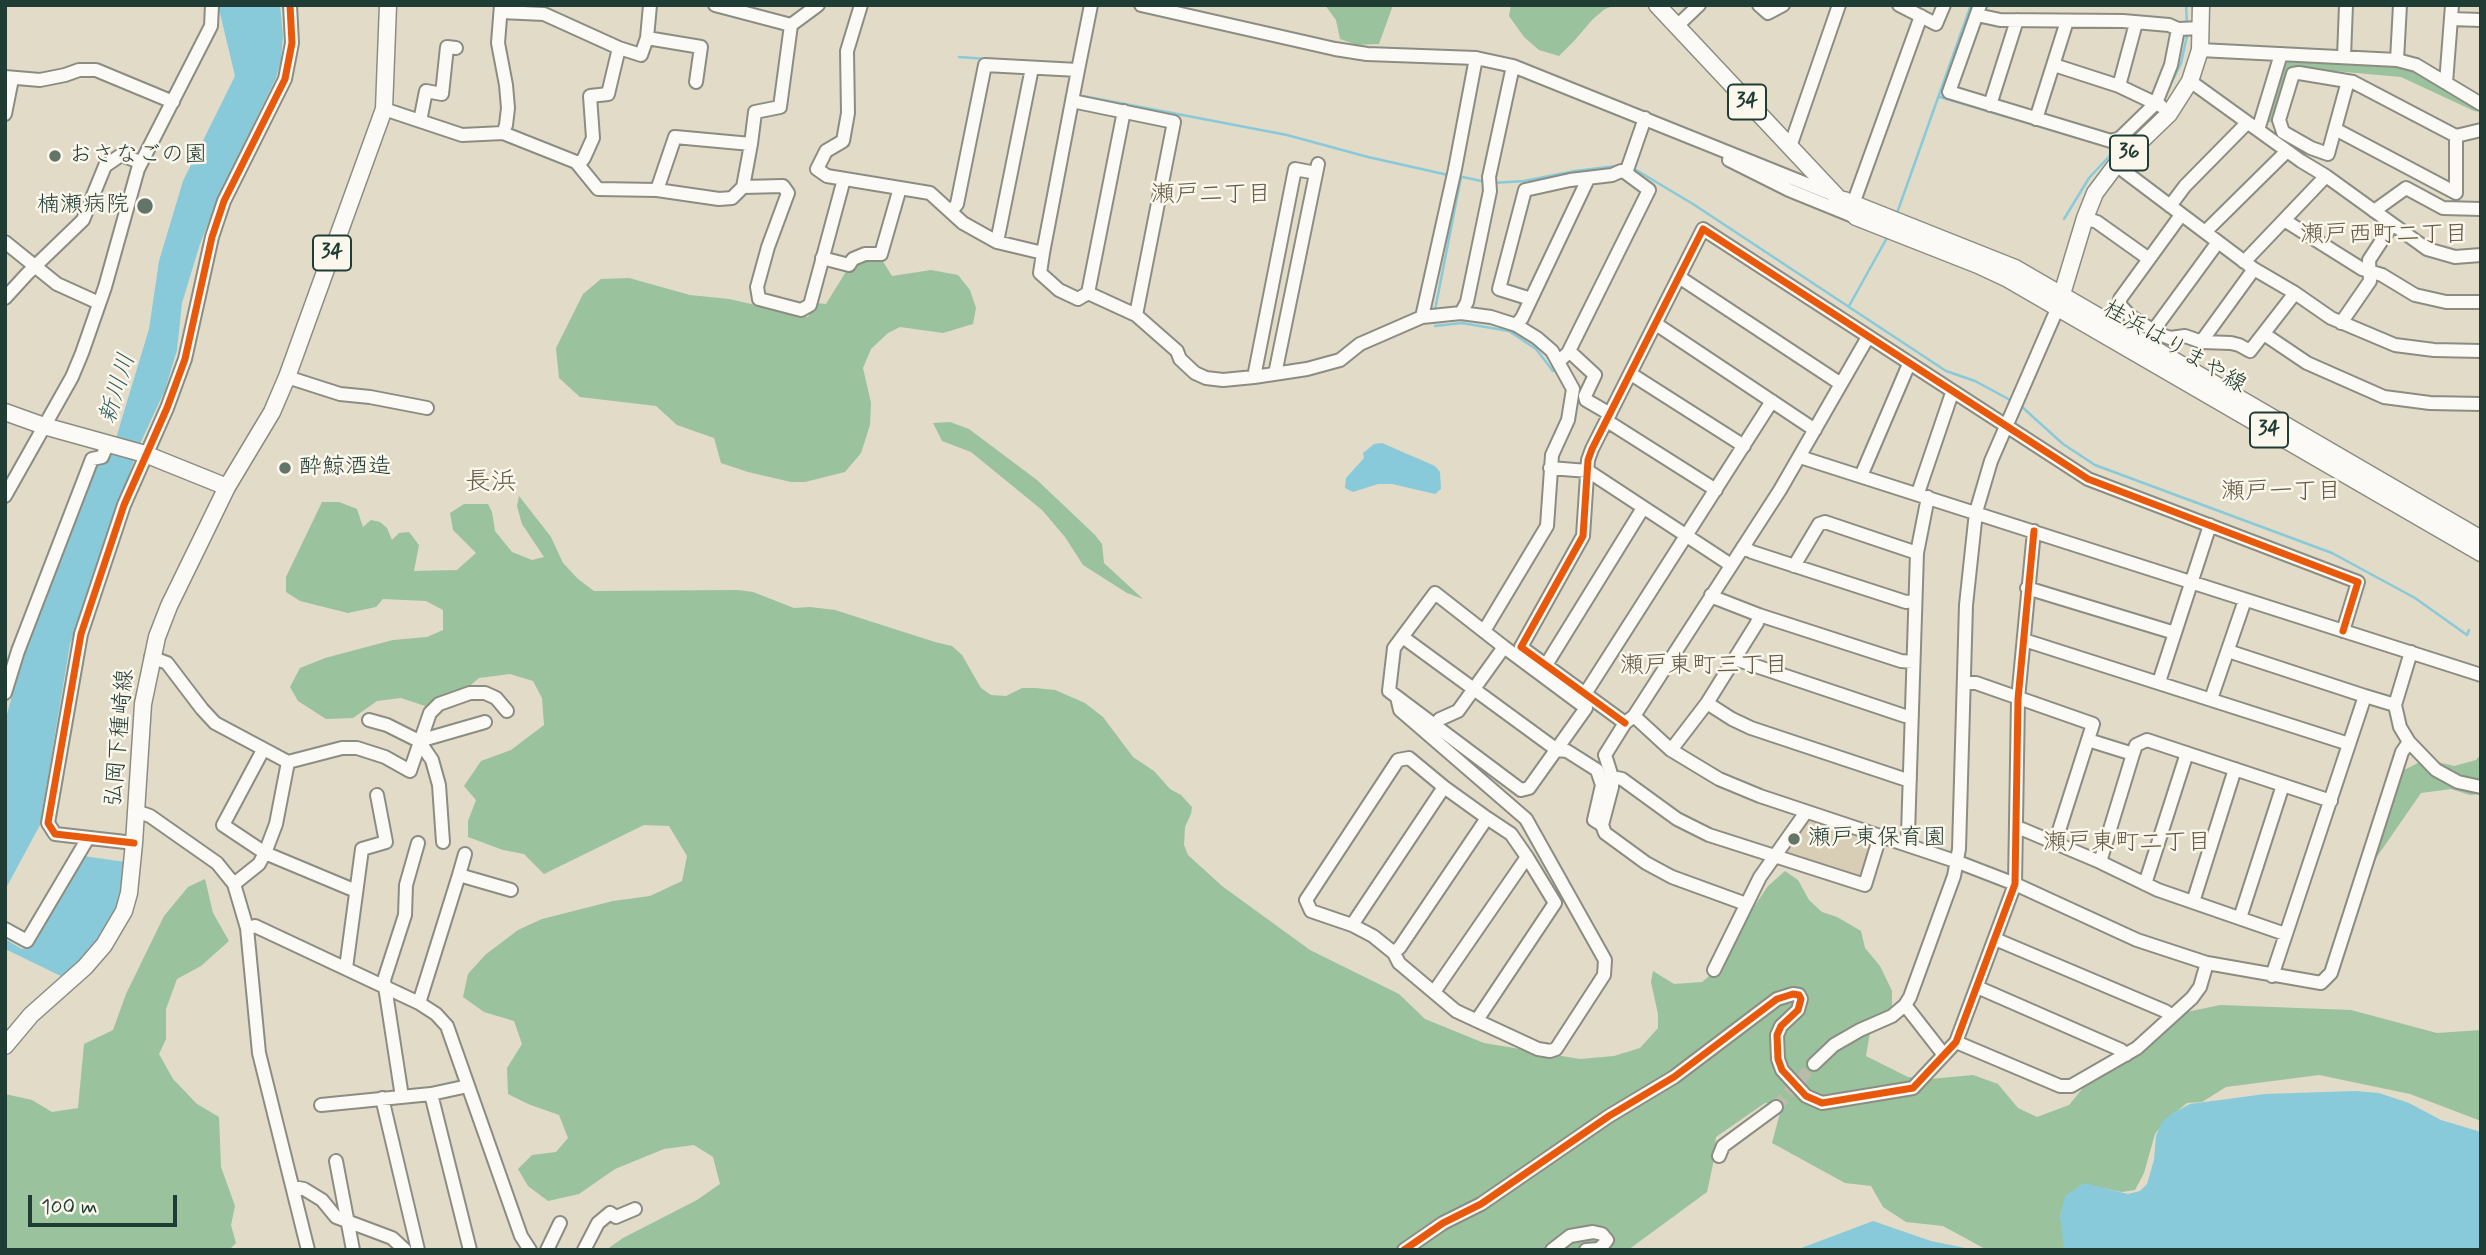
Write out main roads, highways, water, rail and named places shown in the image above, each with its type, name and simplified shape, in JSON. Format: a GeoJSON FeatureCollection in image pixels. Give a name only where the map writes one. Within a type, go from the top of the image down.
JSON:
{"type":"FeatureCollection","features":[{"type":"Feature","properties":{"kind":"main road","name":"34"},"geometry":{"type":"LineString","coordinates":[[227,487],[272,412],[287,377],[384,108],[388,5]]}},
{"type":"Feature","properties":{"kind":"main road","name":"桂浜はりまや線"},"geometry":{"type":"LineString","coordinates":[[1657,5],[1849,206],[2060,301],[2481,539]]}},
{"type":"Feature","properties":{"kind":"main road","name":"36"},"geometry":{"type":"LineString","coordinates":[[2060,301],[2095,194],[2163,108],[2190,81],[2200,50],[2201,5]]}},
{"type":"Feature","properties":{"kind":"main road","name":"桂浜はりまや線"},"geometry":{"type":"LineString","coordinates":[[2060,301],[2481,553]]}},
{"type":"Feature","properties":{"kind":"main road"},"geometry":{"type":"LineString","coordinates":[[5,412],[142,454],[227,487]]}},
{"type":"Feature","properties":{"kind":"main road","name":"弘岡下種崎線"},"geometry":{"type":"LineString","coordinates":[[5,1046],[31,1015],[85,967],[104,945],[127,902],[134,843],[143,704],[152,657],[169,606],[227,487]]}},
{"type":"Feature","properties":{"kind":"water"},"geometry":{"type":"Polygon","coordinates":[[[218,5],[280,5],[283,35],[281,60],[276,78],[218,198],[200,244],[182,303],[177,350],[165,390],[139,446],[70,644],[40,825],[5,890],[5,722],[28,636],[95,462],[110,458],[149,329],[159,261],[183,181],[235,76],[218,5]]]}},
{"type":"Feature","properties":{"kind":"water"},"geometry":{"type":"Polygon","coordinates":[[[1382,443],[1435,466],[1440,472],[1441,489],[1435,494],[1392,484],[1378,484],[1353,492],[1345,488],[1346,478],[1364,458],[1363,453],[1374,444],[1382,443]]]}},
{"type":"Feature","properties":{"kind":"water"},"geometry":{"type":"Polygon","coordinates":[[[84,856],[125,862],[120,905],[104,932],[65,978],[5,949],[5,939],[22,949],[30,947],[84,856]]]}},
{"type":"Feature","properties":{"kind":"water"},"geometry":{"type":"Polygon","coordinates":[[[2356,1091],[2379,1093],[2409,1103],[2441,1120],[2481,1132],[2481,1250],[2064,1250],[2060,1216],[2065,1196],[2084,1183],[2128,1194],[2140,1191],[2147,1184],[2154,1160],[2156,1136],[2162,1122],[2171,1114],[2190,1104],[2265,1094],[2356,1091]]]}},
{"type":"Feature","properties":{"kind":"water"},"geometry":{"type":"Polygon","coordinates":[[[1873,1221],[1931,1241],[1975,1250],[1796,1250],[1873,1221]]]}},
{"type":"Feature","properties":{"kind":"waterway"},"geometry":{"type":"LineString","coordinates":[[1897,213],[1971,5]]}},
{"type":"Feature","properties":{"kind":"waterway"},"geometry":{"type":"LineString","coordinates":[[2186,5],[2187,23]]}},
{"type":"Feature","properties":{"kind":"waterway"},"geometry":{"type":"LineString","coordinates":[[2167,92],[2181,63],[2187,36]]}},
{"type":"Feature","properties":{"kind":"waterway"},"geometry":{"type":"LineString","coordinates":[[959,57],[1001,60]]}},
{"type":"Feature","properties":{"kind":"waterway"},"geometry":{"type":"LineString","coordinates":[[1083,96],[1287,135],[1448,175]]}},
{"type":"Feature","properties":{"kind":"waterway"},"geometry":{"type":"LineString","coordinates":[[1940,97],[2092,142]]}},
{"type":"Feature","properties":{"kind":"waterway"},"geometry":{"type":"LineString","coordinates":[[2064,219],[2089,178],[2117,148]]}},
{"type":"Feature","properties":{"kind":"waterway"},"geometry":{"type":"LineString","coordinates":[[1493,183],[1524,181],[1625,165]]}},
{"type":"Feature","properties":{"kind":"waterway"},"geometry":{"type":"LineString","coordinates":[[1631,167],[1693,204],[1946,371],[1975,381],[2012,401]]}},
{"type":"Feature","properties":{"kind":"waterway"},"geometry":{"type":"LineString","coordinates":[[1458,176],[1486,182]]}},
{"type":"Feature","properties":{"kind":"waterway"},"geometry":{"type":"LineString","coordinates":[[1435,310],[1461,177]]}},
{"type":"Feature","properties":{"kind":"waterway"},"geometry":{"type":"LineString","coordinates":[[1849,306],[1888,236]]}},
{"type":"Feature","properties":{"kind":"waterway"},"geometry":{"type":"LineString","coordinates":[[1435,326],[1462,323],[1509,331],[1536,349],[1553,371]]}},
{"type":"Feature","properties":{"kind":"waterway"},"geometry":{"type":"LineString","coordinates":[[2021,406],[2063,444],[2095,465],[2332,553],[2415,598],[2467,635],[2469,630]]}},
{"type":"Feature","properties":{"kind":"tunnel"},"geometry":{"type":"LineString","coordinates":[[1776,1107],[1814,1064]]}},
{"type":"Feature","properties":{"kind":"place","name":"おさなごの園"},"geometry":{"type":"Point","coordinates":[55,156]}},
{"type":"Feature","properties":{"kind":"place","name":"楠瀬病院"},"geometry":{"type":"Point","coordinates":[145,206]}},
{"type":"Feature","properties":{"kind":"place","name":"酔鯨酒造"},"geometry":{"type":"Point","coordinates":[285,468]}},
{"type":"Feature","properties":{"kind":"place","name":"瀬戸東保育園"},"geometry":{"type":"Point","coordinates":[1794,839]}},
{"type":"Feature","properties":{"kind":"district","name":"瀬戸二丁目"},"geometry":{"type":"Point","coordinates":[1211,196]}},
{"type":"Feature","properties":{"kind":"district","name":"瀬戸西町二丁目"},"geometry":{"type":"Point","coordinates":[2384,236]}},
{"type":"Feature","properties":{"kind":"district","name":"長浜"},"geometry":{"type":"Point","coordinates":[491,484]}},
{"type":"Feature","properties":{"kind":"district","name":"瀬戸一丁目"},"geometry":{"type":"Point","coordinates":[2281,493]}},
{"type":"Feature","properties":{"kind":"district","name":"瀬戸東町三丁目"},"geometry":{"type":"Point","coordinates":[1704,667]}},
{"type":"Feature","properties":{"kind":"district","name":"瀬戸東町二丁目"},"geometry":{"type":"Point","coordinates":[2127,844]}},
{"type":"Feature","properties":{"kind":"water label","name":"新川川"},"geometry":{"type":"Point","coordinates":[119,389]}}]}
